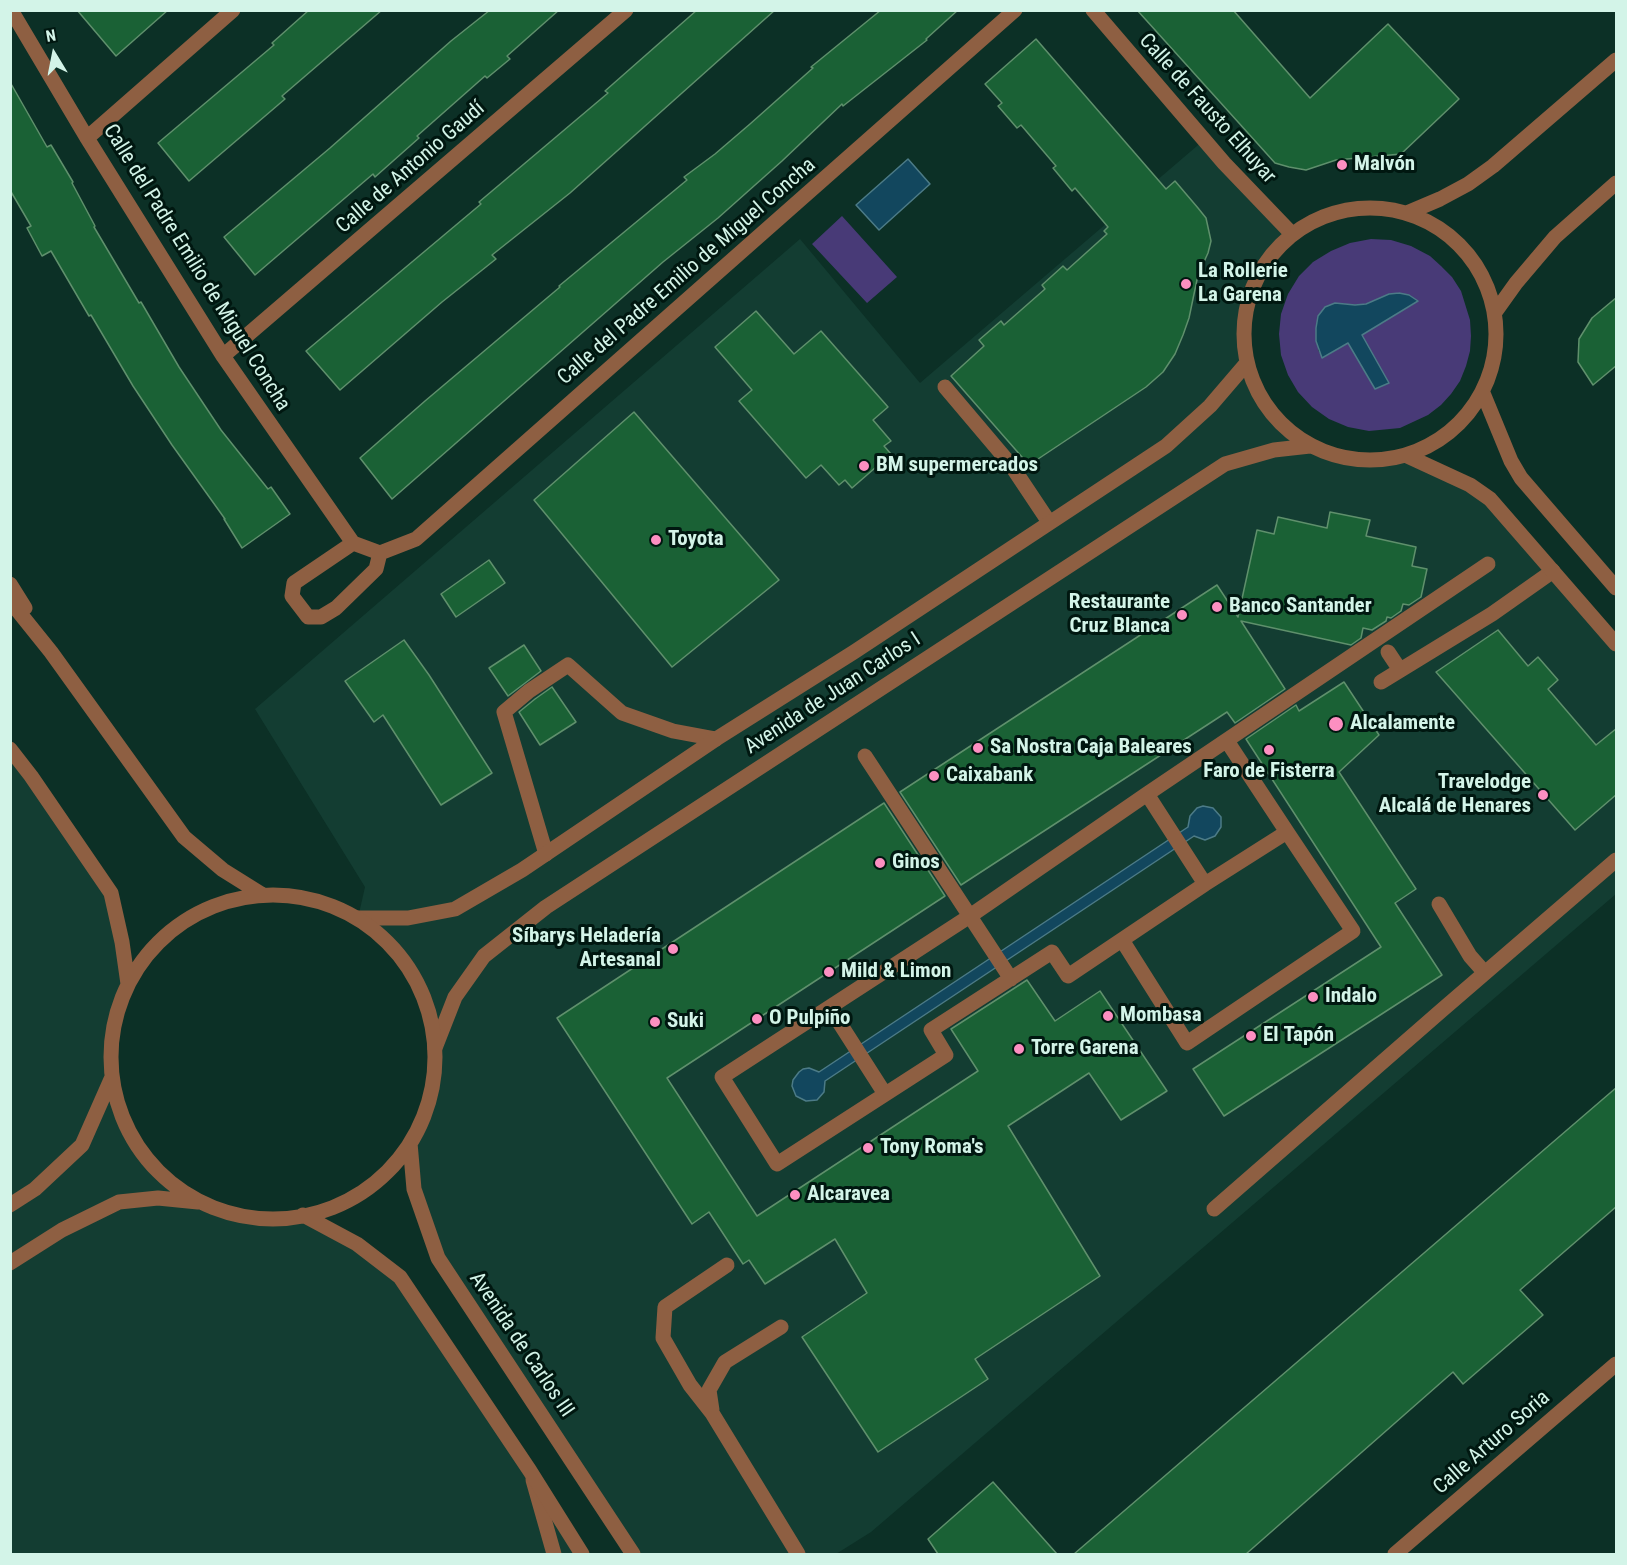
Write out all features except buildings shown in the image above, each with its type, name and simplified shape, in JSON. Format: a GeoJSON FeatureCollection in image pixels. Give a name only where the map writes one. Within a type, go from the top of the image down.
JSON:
{"type":"FeatureCollection","features":[{"type":"Feature","properties":{"kind":"street","name":"Calle del Padre Emilio de Miguel Concha"},"geometry":{"type":"LineString","coordinates":[[11,10],[87,138],[223,356],[353,543]]}},
{"type":"Feature","properties":{"kind":"street"},"geometry":{"type":"LineString","coordinates":[[87,138],[233,10]]}},
{"type":"Feature","properties":{"kind":"street","name":"Calle de Antonio Gaudí"},"geometry":{"type":"LineString","coordinates":[[223,356],[626,10]]}},
{"type":"Feature","properties":{"kind":"street","name":"Calle del Padre Emilio de Miguel Concha"},"geometry":{"type":"LineString","coordinates":[[380,553],[416,538],[1015,10]]}},
{"type":"Feature","properties":{"kind":"street","name":"Calle de Fausto Elhuyar"},"geometry":{"type":"LineString","coordinates":[[1092,10],[1224,163],[1292,234]]}},
{"type":"Feature","properties":{"kind":"street"},"geometry":{"type":"LineString","coordinates":[[1407,213],[1468,184],[1493,166],[1617,60]]}},
{"type":"Feature","properties":{"kind":"street"},"geometry":{"type":"LineString","coordinates":[[1496,311],[1516,283],[1555,237],[1617,183]]}},
{"type":"Feature","properties":{"kind":"street"},"geometry":{"type":"LineString","coordinates":[[1380,207],[1407,213],[1457,241],[1482,273],[1496,311],[1497,353],[1483,393],[1453,429],[1405,455],[1377,460],[1347,459],[1310,446],[1281,425],[1260,397],[1246,364],[1243,328],[1250,292],[1267,261],[1292,234],[1322,217],[1356,208],[1380,207]]}},
{"type":"Feature","properties":{"kind":"street","name":"Avenida de Juan Carlos I"},"geometry":{"type":"LineString","coordinates":[[358,918],[408,918],[455,909],[522,870],[716,739],[854,652],[1166,446],[1210,406],[1246,364]]}},
{"type":"Feature","properties":{"kind":"street"},"geometry":{"type":"LineString","coordinates":[[945,387],[1011,465],[1049,522]]}},
{"type":"Feature","properties":{"kind":"street"},"geometry":{"type":"LineString","coordinates":[[1483,393],[1511,461],[1521,478],[1617,588]]}},
{"type":"Feature","properties":{"kind":"street","name":"Avenida de Juan Carlos I"},"geometry":{"type":"LineString","coordinates":[[435,1048],[454,997],[484,956],[546,907],[1225,464],[1274,450],[1310,446]]}},
{"type":"Feature","properties":{"kind":"street"},"geometry":{"type":"LineString","coordinates":[[1405,455],[1470,485],[1490,499],[1617,644]]}},
{"type":"Feature","properties":{"kind":"street"},"geometry":{"type":"LineString","coordinates":[[353,543],[380,553],[376,569],[336,608],[321,617],[308,617],[292,596],[294,583],[353,543]]}},
{"type":"Feature","properties":{"kind":"street"},"geometry":{"type":"LineString","coordinates":[[1287,832],[1068,976],[1052,952],[1007,973],[931,1030],[946,1055],[777,1164],[722,1077],[970,916],[1488,564]]}},
{"type":"Feature","properties":{"kind":"street"},"geometry":{"type":"LineString","coordinates":[[1381,682],[1491,614],[1553,571]]}},
{"type":"Feature","properties":{"kind":"street"},"geometry":{"type":"LineString","coordinates":[[10,584],[51,652]]}},
{"type":"Feature","properties":{"kind":"street"},"geometry":{"type":"LineString","coordinates":[[10,601],[51,652],[184,837],[222,870],[263,895]]}},
{"type":"Feature","properties":{"kind":"street"},"geometry":{"type":"LineString","coordinates":[[1388,652],[1400,670]]}},
{"type":"Feature","properties":{"kind":"street"},"geometry":{"type":"LineString","coordinates":[[546,854],[504,712],[529,691],[568,665],[622,712],[674,731],[716,739]]}},
{"type":"Feature","properties":{"kind":"street"},"geometry":{"type":"LineString","coordinates":[[1122,940],[1187,1043],[1353,931],[1227,741]]}},
{"type":"Feature","properties":{"kind":"street"},"geometry":{"type":"LineString","coordinates":[[10,749],[111,893],[122,942],[128,984]]}},
{"type":"Feature","properties":{"kind":"street"},"geometry":{"type":"LineString","coordinates":[[10,756],[31,776]]}},
{"type":"Feature","properties":{"kind":"street"},"geometry":{"type":"LineString","coordinates":[[865,756],[1007,973]]}},
{"type":"Feature","properties":{"kind":"street"},"geometry":{"type":"LineString","coordinates":[[1147,794],[1205,884]]}},
{"type":"Feature","properties":{"kind":"street"},"geometry":{"type":"LineString","coordinates":[[1214,1209],[1617,860]]}},
{"type":"Feature","properties":{"kind":"street"},"geometry":{"type":"LineString","coordinates":[[263,895],[288,895],[336,907],[358,918],[380,934],[413,974],[432,1023],[435,1048],[435,1073],[430,1098],[422,1121],[397,1161],[382,1177],[345,1202],[324,1210],[278,1218],[252,1217],[228,1212],[203,1203],[178,1188],[142,1153],[119,1108],[112,1077],[111,1054],[118,1009],[128,984],[143,960],[162,939],[184,922],[208,908],[236,899],[263,895]]}},
{"type":"Feature","properties":{"kind":"street"},"geometry":{"type":"LineString","coordinates":[[1439,904],[1470,956],[1485,973]]}},
{"type":"Feature","properties":{"kind":"street"},"geometry":{"type":"LineString","coordinates":[[830,1008],[885,1094]]}},
{"type":"Feature","properties":{"kind":"street"},"geometry":{"type":"LineString","coordinates":[[10,1205],[34,1189],[82,1145],[112,1077]]}},
{"type":"Feature","properties":{"kind":"street","name":"Avenida de Carlos III"},"geometry":{"type":"LineString","coordinates":[[410,1143],[414,1189],[438,1258],[633,1554]]}},
{"type":"Feature","properties":{"kind":"street"},"geometry":{"type":"LineString","coordinates":[[10,1263],[62,1230],[119,1202],[158,1198],[203,1203]]}},
{"type":"Feature","properties":{"kind":"street"},"geometry":{"type":"LineString","coordinates":[[303,1215],[357,1244],[400,1277],[530,1471],[582,1554]]}},
{"type":"Feature","properties":{"kind":"street"},"geometry":{"type":"LineString","coordinates":[[727,1265],[665,1307],[663,1338],[690,1385],[712,1413],[798,1554]]}},
{"type":"Feature","properties":{"kind":"street"},"geometry":{"type":"LineString","coordinates":[[712,1413],[709,1390],[725,1362],[781,1328]]}},
{"type":"Feature","properties":{"kind":"street","name":"Calle Arturo Soria"},"geometry":{"type":"LineString","coordinates":[[1395,1554],[1617,1364]]}},
{"type":"Feature","properties":{"kind":"street"},"geometry":{"type":"LineString","coordinates":[[530,1471],[554,1554]]}},
{"type":"Feature","properties":{"kind":"shaded area"},"geometry":{"type":"Polygon","coordinates":[[[1204,140],[1292,234],[1267,261],[1250,292],[1243,328],[1247,364],[1260,397],[1281,425],[1310,446],[1347,459],[1377,460],[1405,455],[1470,485],[1616,644],[1616,894],[871,1532],[836,1554],[633,1554],[438,1258],[410,1143],[422,1121],[435,1073],[432,1023],[424,998],[413,974],[398,953],[380,934],[358,918],[365,887],[255,709],[800,239],[920,383],[1204,140]]]}},
{"type":"Feature","properties":{"kind":"shaded area"},"geometry":{"type":"Polygon","coordinates":[[[842,216],[897,277],[867,303],[812,244],[842,216]]]}},
{"type":"Feature","properties":{"kind":"shaded area"},"geometry":{"type":"Polygon","coordinates":[[[1371,239],[1391,240],[1411,246],[1430,256],[1452,277],[1461,291],[1470,320],[1470,351],[1460,381],[1441,405],[1428,415],[1400,428],[1369,431],[1348,427],[1329,419],[1312,407],[1298,392],[1288,375],[1281,355],[1279,334],[1281,314],[1288,294],[1299,276],[1313,262],[1350,243],[1371,239]],[[1389,294],[1366,304],[1335,303],[1318,350],[1323,358],[1348,343],[1375,389],[1388,382],[1361,335],[1417,302],[1389,294]]]}},
{"type":"Feature","properties":{"kind":"shaded area"},"geometry":{"type":"Polygon","coordinates":[[[10,749],[111,893],[128,984],[113,1027],[112,1077],[119,1108],[129,1131],[143,1153],[156,1169],[178,1188],[203,1203],[252,1217],[277,1218],[303,1215],[400,1277],[582,1554],[11,1554],[10,749]]]}},
{"type":"Feature","properties":{"kind":"water"},"geometry":{"type":"Polygon","coordinates":[[[908,159],[930,184],[879,230],[856,205],[908,159]]]}},
{"type":"Feature","properties":{"kind":"water"},"geometry":{"type":"Polygon","coordinates":[[[1389,294],[1409,295],[1418,301],[1362,335],[1389,383],[1375,389],[1348,343],[1322,358],[1316,341],[1316,328],[1318,316],[1325,307],[1335,303],[1366,304],[1389,294]]]}},
{"type":"Feature","properties":{"kind":"water"},"geometry":{"type":"Polygon","coordinates":[[[1203,806],[1213,808],[1221,817],[1221,827],[1215,836],[1205,840],[1194,836],[825,1081],[824,1092],[817,1100],[806,1101],[796,1096],[792,1086],[793,1080],[803,1069],[809,1068],[819,1072],[1188,827],[1190,816],[1197,808],[1203,806]]]}},
{"type":"Feature","properties":{"kind":"place","name":"Malvón"},"geometry":{"type":"Point","coordinates":[1342,165]}},
{"type":"Feature","properties":{"kind":"place","name":"La Rollerie La Garena"},"geometry":{"type":"Point","coordinates":[1186,284]}},
{"type":"Feature","properties":{"kind":"place","name":"BM supermercados"},"geometry":{"type":"Point","coordinates":[864,466]}},
{"type":"Feature","properties":{"kind":"place","name":"Toyota"},"geometry":{"type":"Point","coordinates":[656,540]}},
{"type":"Feature","properties":{"kind":"place","name":"Banco Santander"},"geometry":{"type":"Point","coordinates":[1217,607]}},
{"type":"Feature","properties":{"kind":"place","name":"Restaurante Cruz Blanca"},"geometry":{"type":"Point","coordinates":[1182,615]}},
{"type":"Feature","properties":{"kind":"place","name":"Alcalamente"},"geometry":{"type":"Point","coordinates":[1336,724]}},
{"type":"Feature","properties":{"kind":"place","name":"Sa Nostra Caja Baleares"},"geometry":{"type":"Point","coordinates":[978,748]}},
{"type":"Feature","properties":{"kind":"place","name":"Faro de Fisterra"},"geometry":{"type":"Point","coordinates":[1269,750]}},
{"type":"Feature","properties":{"kind":"place","name":"Caixabank"},"geometry":{"type":"Point","coordinates":[934,776]}},
{"type":"Feature","properties":{"kind":"place","name":"Travelodge Alcalá de Henares"},"geometry":{"type":"Point","coordinates":[1543,795]}},
{"type":"Feature","properties":{"kind":"place","name":"Ginos"},"geometry":{"type":"Point","coordinates":[880,863]}},
{"type":"Feature","properties":{"kind":"place","name":"Síbarys Heladería Artesanal"},"geometry":{"type":"Point","coordinates":[673,949]}},
{"type":"Feature","properties":{"kind":"place","name":"Mild & Limon"},"geometry":{"type":"Point","coordinates":[829,972]}},
{"type":"Feature","properties":{"kind":"place","name":"Indalo"},"geometry":{"type":"Point","coordinates":[1313,997]}},
{"type":"Feature","properties":{"kind":"place","name":"Mombasa"},"geometry":{"type":"Point","coordinates":[1108,1016]}},
{"type":"Feature","properties":{"kind":"place","name":"O Pulpiño"},"geometry":{"type":"Point","coordinates":[757,1019]}},
{"type":"Feature","properties":{"kind":"place","name":"Suki"},"geometry":{"type":"Point","coordinates":[655,1022]}},
{"type":"Feature","properties":{"kind":"place","name":"El Tapón"},"geometry":{"type":"Point","coordinates":[1251,1036]}},
{"type":"Feature","properties":{"kind":"place","name":"Torre Garena"},"geometry":{"type":"Point","coordinates":[1019,1049]}},
{"type":"Feature","properties":{"kind":"place","name":"Tony Roma's"},"geometry":{"type":"Point","coordinates":[868,1148]}},
{"type":"Feature","properties":{"kind":"place","name":"Alcaravea"},"geometry":{"type":"Point","coordinates":[795,1195]}}]}
